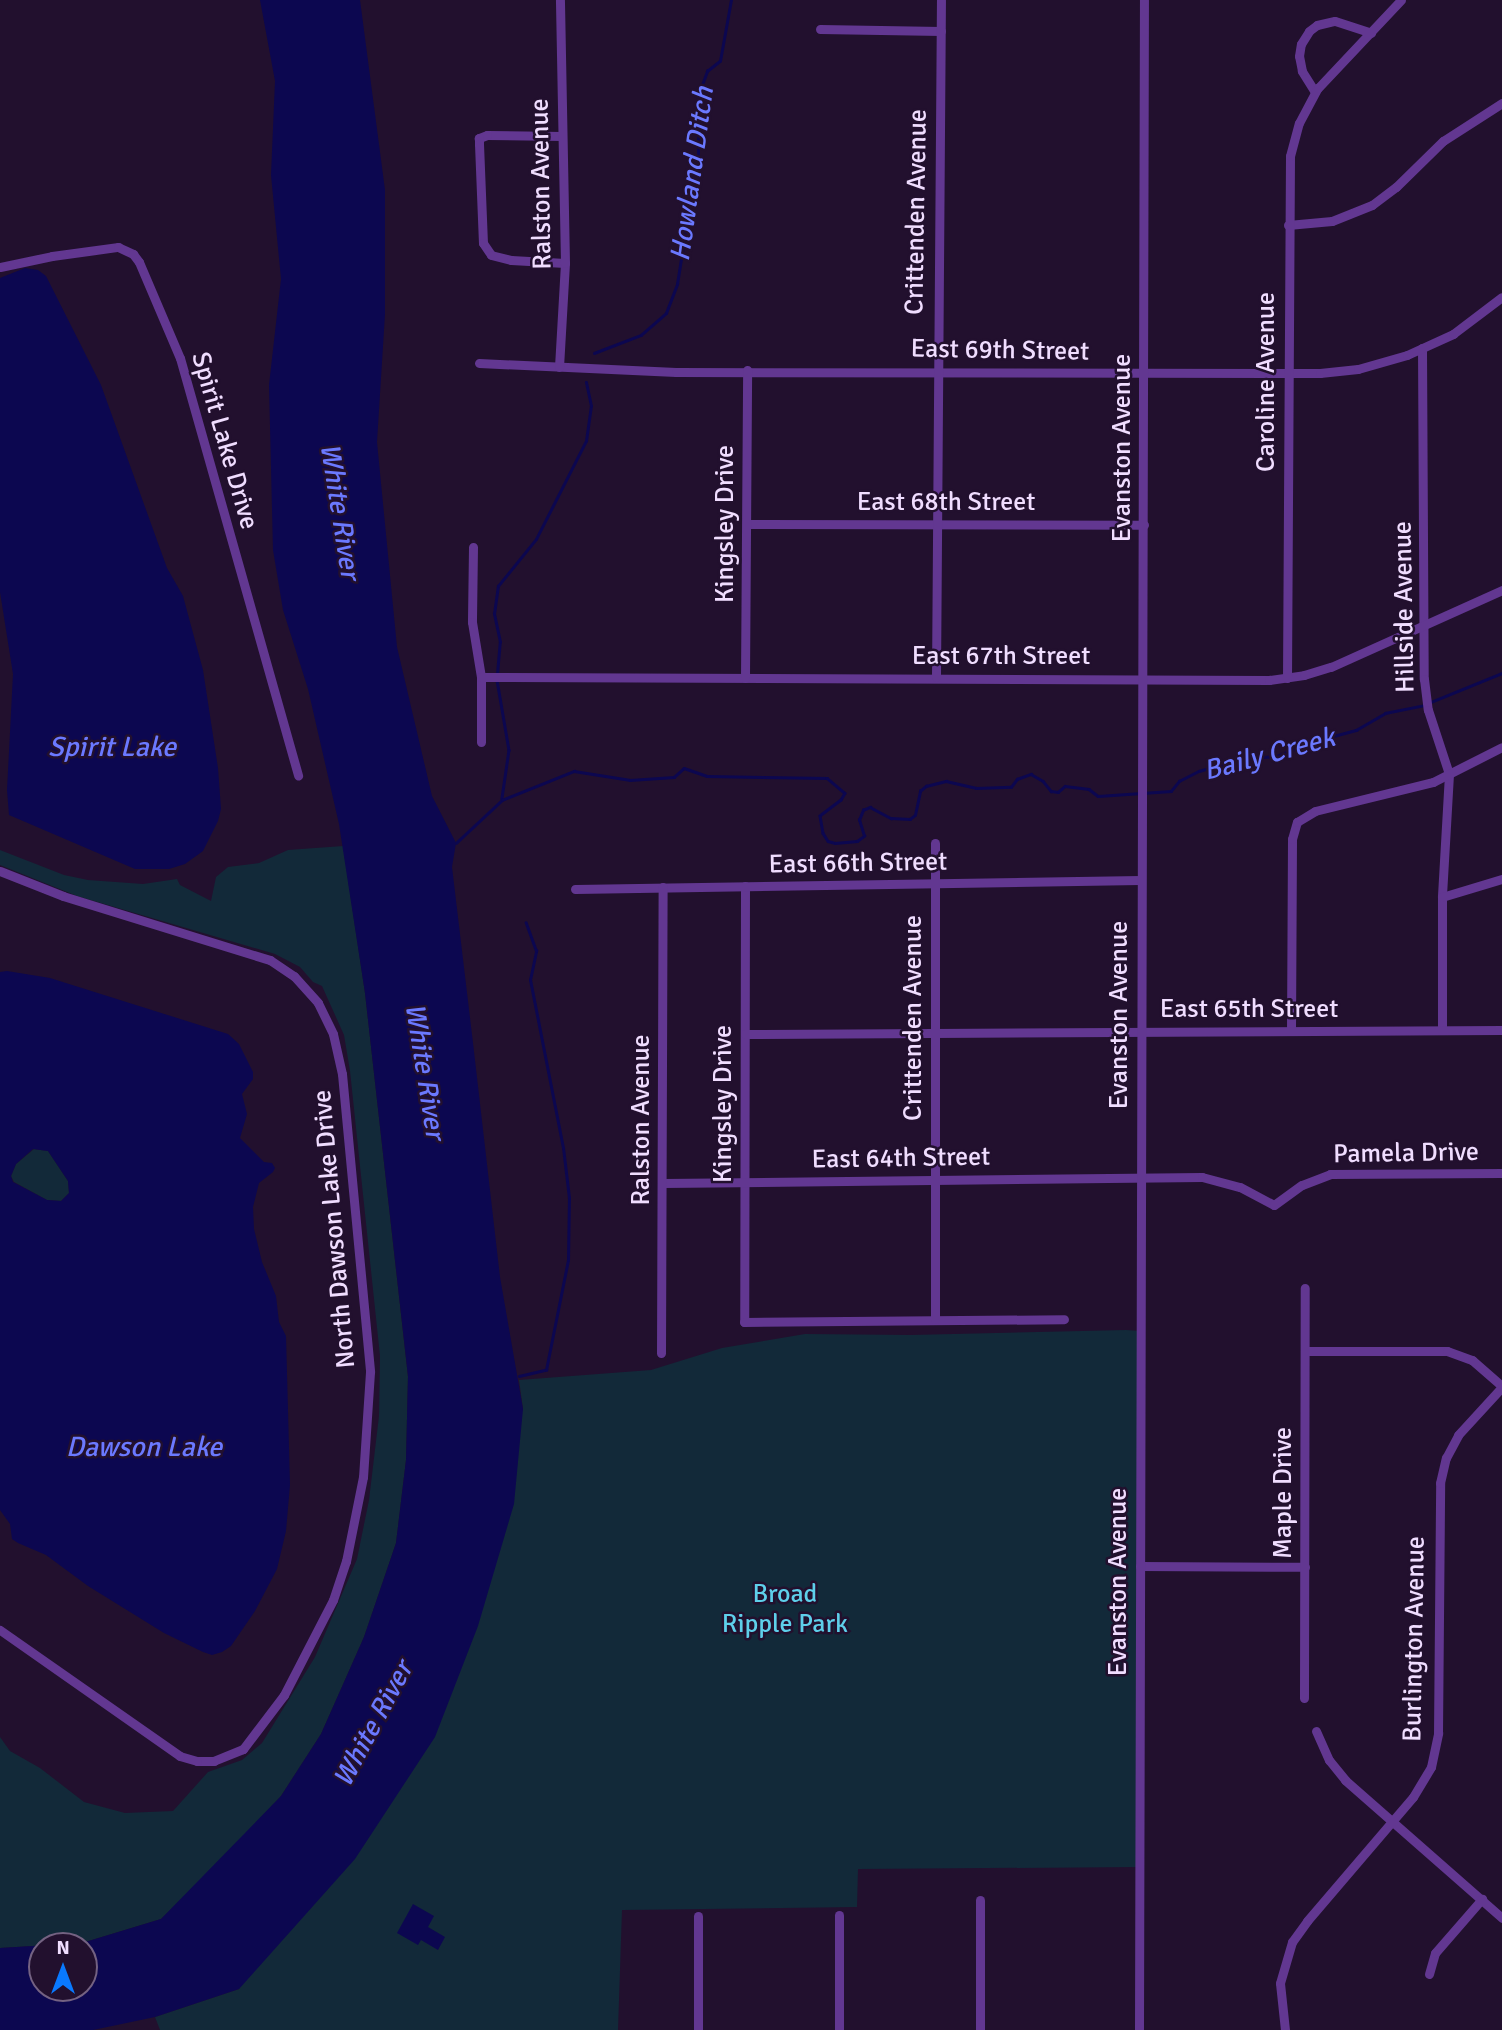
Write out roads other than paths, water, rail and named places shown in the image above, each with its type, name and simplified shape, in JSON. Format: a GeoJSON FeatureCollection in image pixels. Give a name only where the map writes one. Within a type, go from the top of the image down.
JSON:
{"type":"FeatureCollection","features":[{"type":"Feature","properties":{"kind":"street","name":"Ralston Avenue"},"geometry":{"type":"LineString","coordinates":[[559,367],[565,263],[560,0]]}},
{"type":"Feature","properties":{"kind":"street","name":"Crittenden Avenue"},"geometry":{"type":"LineString","coordinates":[[936,677],[941,0]]}},
{"type":"Feature","properties":{"kind":"street","name":"Evanston Avenue"},"geometry":{"type":"LineString","coordinates":[[1139,2030],[1144,0]]}},
{"type":"Feature","properties":{"kind":"street","name":"Caroline Avenue"},"geometry":{"type":"LineString","coordinates":[[1287,678],[1287,177],[1292,144],[1315,92],[1401,0]]}},
{"type":"Feature","properties":{"kind":"street"},"geometry":{"type":"LineString","coordinates":[[1315,92],[1302,71],[1299,56],[1301,44],[1309,31],[1317,25],[1335,21],[1371,33]]}},
{"type":"Feature","properties":{"kind":"street"},"geometry":{"type":"LineString","coordinates":[[820,29],[941,30]]}},
{"type":"Feature","properties":{"kind":"street"},"geometry":{"type":"LineString","coordinates":[[1288,225],[1332,221],[1372,205],[1396,187],[1443,141],[1502,103]]}},
{"type":"Feature","properties":{"kind":"street"},"geometry":{"type":"LineString","coordinates":[[562,136],[487,135],[480,138],[483,243],[491,255],[511,260],[565,263]]}},
{"type":"Feature","properties":{"kind":"street","name":"Spirit Lake Drive"},"geometry":{"type":"LineString","coordinates":[[0,267],[52,256],[118,247],[133,254],[139,262],[180,358],[298,776]]}},
{"type":"Feature","properties":{"kind":"street","name":"East 69th Street"},"geometry":{"type":"LineString","coordinates":[[479,363],[676,372],[747,370],[1288,374],[1358,369],[1422,348],[1464,327],[1502,297]]}},
{"type":"Feature","properties":{"kind":"street","name":"Hillside Avenue"},"geometry":{"type":"LineString","coordinates":[[1422,348],[1423,626],[1426,698],[1449,775],[1443,897],[1442,1030]]}},
{"type":"Feature","properties":{"kind":"street","name":"Kingsley Drive"},"geometry":{"type":"LineString","coordinates":[[745,678],[747,370]]}},
{"type":"Feature","properties":{"kind":"street","name":"East 68th Street"},"geometry":{"type":"LineString","coordinates":[[747,524],[1144,525]]}},
{"type":"Feature","properties":{"kind":"street"},"geometry":{"type":"LineString","coordinates":[[473,547],[472,626],[481,677],[481,742]]}},
{"type":"Feature","properties":{"kind":"street","name":"East 67th Street"},"geometry":{"type":"LineString","coordinates":[[481,677],[1287,678],[1331,667],[1502,590]]}},
{"type":"Feature","properties":{"kind":"street"},"geometry":{"type":"LineString","coordinates":[[1291,1031],[1292,836],[1301,818],[1315,811],[1407,790],[1449,775],[1502,747]]}},
{"type":"Feature","properties":{"kind":"street","name":"Crittenden Avenue"},"geometry":{"type":"LineString","coordinates":[[935,843],[935,1319]]}},
{"type":"Feature","properties":{"kind":"street","name":"North Dawson Lake Drive"},"geometry":{"type":"LineString","coordinates":[[0,871],[63,896],[276,963],[294,976],[318,1003],[336,1045],[369,1348],[363,1477],[346,1561],[321,1623],[284,1695],[254,1738],[236,1753],[219,1759],[197,1761],[160,1745],[0,1630]]}},
{"type":"Feature","properties":{"kind":"street"},"geometry":{"type":"LineString","coordinates":[[1443,897],[1502,879]]}},
{"type":"Feature","properties":{"kind":"street","name":"East 66th Street"},"geometry":{"type":"LineString","coordinates":[[575,889],[1140,880]]}},
{"type":"Feature","properties":{"kind":"street","name":"Kingsley Drive"},"geometry":{"type":"LineString","coordinates":[[745,886],[744,1322],[935,1319]]}},
{"type":"Feature","properties":{"kind":"street","name":"Ralston Avenue"},"geometry":{"type":"LineString","coordinates":[[661,1353],[663,887]]}},
{"type":"Feature","properties":{"kind":"street","name":"East 65th Street"},"geometry":{"type":"LineString","coordinates":[[745,1034],[1502,1030]]}},
{"type":"Feature","properties":{"kind":"street","name":"Pamela Drive"},"geometry":{"type":"LineString","coordinates":[[1140,1178],[1202,1177],[1223,1181],[1269,1205],[1278,1205],[1302,1185],[1330,1174],[1502,1173]]}},
{"type":"Feature","properties":{"kind":"street","name":"East 64th Street"},"geometry":{"type":"LineString","coordinates":[[663,1183],[1140,1178]]}},
{"type":"Feature","properties":{"kind":"street","name":"Maple Drive"},"geometry":{"type":"LineString","coordinates":[[1304,1698],[1306,1288]]}},
{"type":"Feature","properties":{"kind":"street"},"geometry":{"type":"LineString","coordinates":[[935,1319],[1064,1318]]}},
{"type":"Feature","properties":{"kind":"street"},"geometry":{"type":"LineString","coordinates":[[1305,1351],[1447,1351],[1472,1360],[1502,1387]]}},
{"type":"Feature","properties":{"kind":"street","name":"Burlington Avenue"},"geometry":{"type":"LineString","coordinates":[[1285,2030],[1280,1983],[1292,1942],[1425,1779],[1437,1746],[1438,1501],[1442,1471],[1458,1434],[1502,1387]]}},
{"type":"Feature","properties":{"kind":"street"},"geometry":{"type":"LineString","coordinates":[[1140,1566],[1305,1567]]}},
{"type":"Feature","properties":{"kind":"street"},"geometry":{"type":"LineString","coordinates":[[1316,1731],[1329,1760],[1345,1780],[1502,1918]]}},
{"type":"Feature","properties":{"kind":"street"},"geometry":{"type":"LineString","coordinates":[[1429,1974],[1435,1953],[1482,1899]]}},
{"type":"Feature","properties":{"kind":"street"},"geometry":{"type":"LineString","coordinates":[[980,1900],[980,2030]]}},
{"type":"Feature","properties":{"kind":"street"},"geometry":{"type":"LineString","coordinates":[[839,1914],[839,2030]]}},
{"type":"Feature","properties":{"kind":"street"},"geometry":{"type":"LineString","coordinates":[[698,1916],[698,2030]]}},
{"type":"Feature","properties":{"kind":"water","name":"White River"},"geometry":{"type":"Polygon","coordinates":[[[260,0],[360,0],[385,190],[385,314],[377,442],[397,647],[432,796],[456,843],[452,867],[500,1277],[523,1409],[514,1504],[478,1626],[435,1737],[355,1859],[239,1989],[155,2017],[93,2030],[0,2030],[0,1948],[28,1946],[28,2002],[98,2002],[98,1938],[161,1919],[281,1796],[321,1734],[364,1637],[396,1543],[406,1460],[408,1376],[365,993],[339,824],[308,689],[283,610],[273,550],[269,385],[281,279],[271,175],[275,81],[260,0]]]}},
{"type":"Feature","properties":{"kind":"water","name":"Spirit Lake"},"geometry":{"type":"Polygon","coordinates":[[[25,268],[38,270],[46,276],[101,385],[167,568],[183,596],[203,670],[218,768],[221,809],[203,851],[185,864],[169,869],[135,869],[9,815],[7,790],[13,674],[0,592],[0,278],[25,268]]]}},
{"type":"Feature","properties":{"kind":"water","name":"Dawson Lake"},"geometry":{"type":"Polygon","coordinates":[[[0,972],[50,978],[228,1034],[239,1044],[253,1072],[253,1079],[242,1094],[247,1114],[240,1138],[264,1162],[272,1163],[275,1168],[259,1183],[253,1207],[254,1229],[262,1262],[276,1296],[279,1322],[286,1336],[290,1485],[286,1531],[277,1569],[255,1611],[231,1646],[222,1652],[212,1655],[164,1633],[88,1586],[46,1555],[18,1543],[12,1539],[10,1524],[0,1510],[0,972]],[[33,1149],[16,1164],[11,1176],[13,1182],[47,1200],[61,1201],[69,1193],[68,1181],[48,1151],[33,1149]]]}},
{"type":"Feature","properties":{"kind":"water"},"geometry":{"type":"Polygon","coordinates":[[[413,1904],[434,1916],[428,1927],[445,1937],[438,1950],[421,1940],[418,1945],[397,1933],[413,1904]]]}},
{"type":"Feature","properties":{"kind":"waterway","name":"Howland Ditch"},"geometry":{"type":"LineString","coordinates":[[594,353],[641,335],[666,313],[677,284],[688,215],[698,178],[698,96],[707,71],[720,61],[731,0]]}},
{"type":"Feature","properties":{"kind":"waterway","name":"Howland Ditch"},"geometry":{"type":"LineString","coordinates":[[497,674],[500,642],[494,614],[498,586],[536,539],[586,441],[591,406],[586,383]]}},
{"type":"Feature","properties":{"kind":"waterway","name":"Baily Creek"},"geometry":{"type":"LineString","coordinates":[[1431,702],[1502,673]]}},
{"type":"Feature","properties":{"kind":"waterway","name":"Howland Ditch"},"geometry":{"type":"LineString","coordinates":[[497,680],[509,750],[502,798]]}},
{"type":"Feature","properties":{"kind":"waterway","name":"Baily Creek"},"geometry":{"type":"LineString","coordinates":[[456,843],[502,800],[574,771],[630,780],[674,777],[684,768],[707,776],[827,778],[845,793],[841,800],[820,816],[823,833],[828,841],[835,843],[857,841],[864,836],[859,820],[863,810],[870,807],[891,818],[910,819],[915,815],[920,791],[926,786],[946,781],[976,788],[1011,787],[1017,779],[1031,774],[1043,781],[1051,791],[1058,792],[1065,786],[1089,789],[1098,796],[1171,791],[1179,781],[1199,771],[1243,758],[1277,756],[1311,742],[1356,730],[1385,713],[1425,705]]}},
{"type":"Feature","properties":{"kind":"waterway"},"geometry":{"type":"LineString","coordinates":[[519,1376],[546,1370],[568,1260],[569,1198],[563,1148],[530,980],[536,951],[526,923]]}},
{"type":"Feature","properties":{"kind":"park label","name":"Broad Ripple Park"},"geometry":{"type":"Point","coordinates":[785,1610]}}]}
